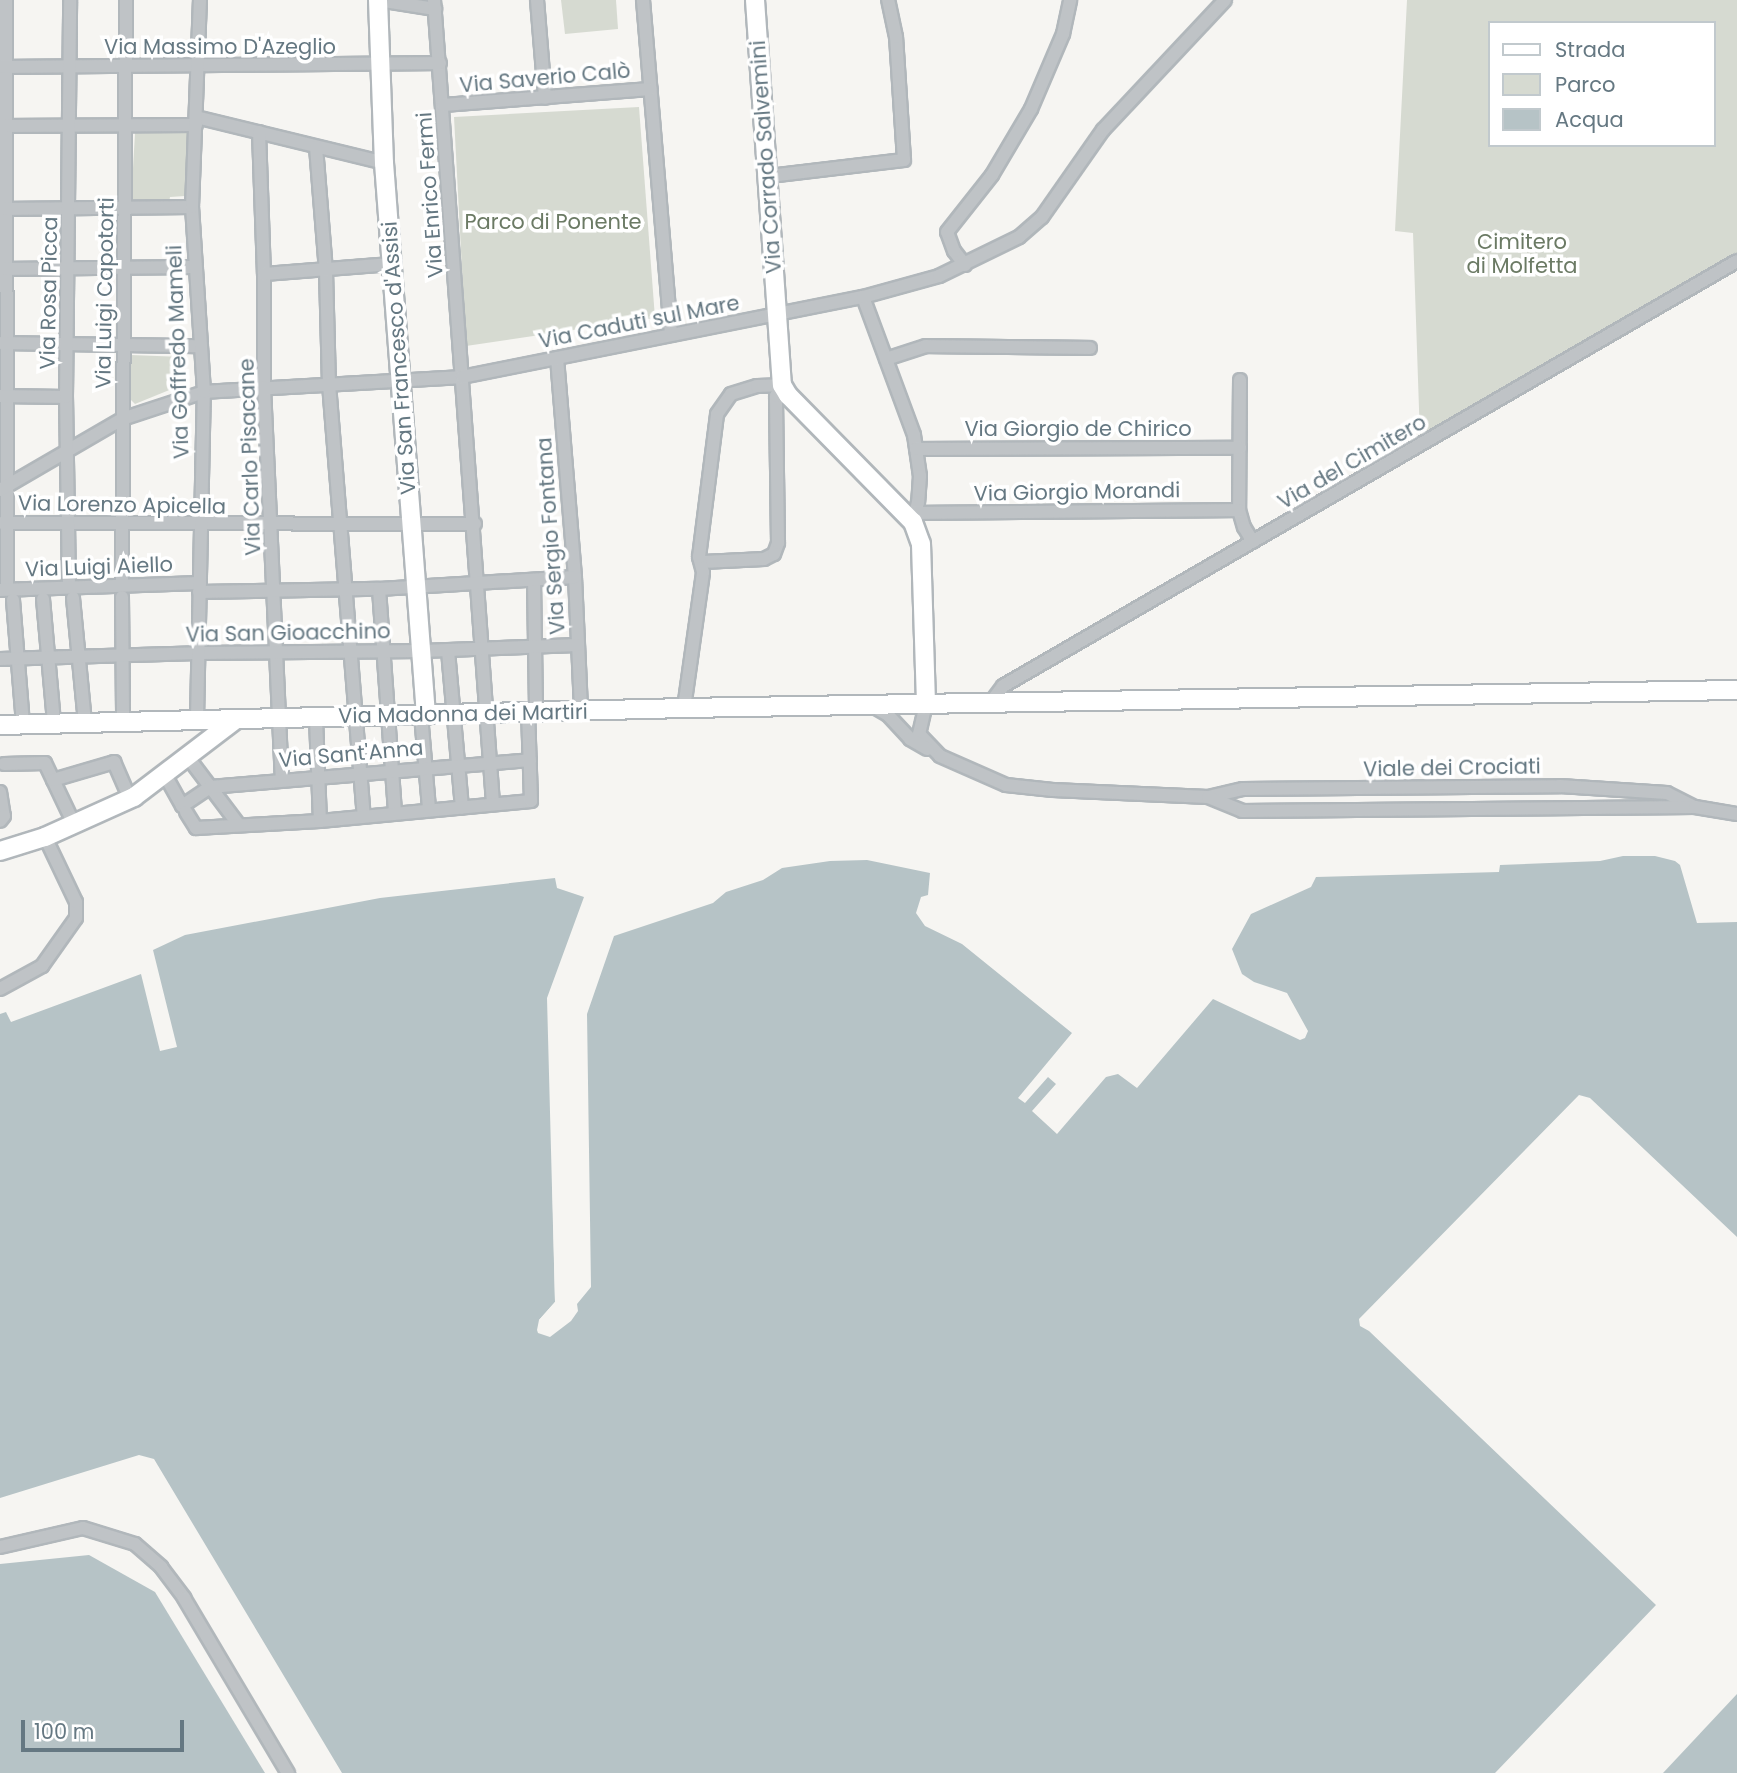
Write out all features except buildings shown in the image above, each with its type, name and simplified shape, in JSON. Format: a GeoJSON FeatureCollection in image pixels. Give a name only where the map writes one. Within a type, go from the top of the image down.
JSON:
{"type":"FeatureCollection","features":[{"type":"Feature","properties":{"kind":"street"},"geometry":{"type":"LineString","coordinates":[[6,0],[2,269],[4,523],[6,593],[18,658],[23,724]]}},
{"type":"Feature","properties":{"kind":"street","name":"Via Rosa Picca"},"geometry":{"type":"LineString","coordinates":[[70,0],[66,452],[71,592],[85,722]]}},
{"type":"Feature","properties":{"kind":"street","name":"Via Luigi Capotorti"},"geometry":{"type":"LineString","coordinates":[[123,721],[125,0]]}},
{"type":"Feature","properties":{"kind":"street","name":"Via Goffredo Mameli"},"geometry":{"type":"LineString","coordinates":[[197,719],[204,392],[192,207],[200,0]]}},
{"type":"Feature","properties":{"kind":"street"},"geometry":{"type":"LineString","coordinates":[[378,0],[434,5]]}},
{"type":"Feature","properties":{"kind":"street","name":"Via San Francesco d'Assisi"},"geometry":{"type":"LineString","coordinates":[[378,0],[384,163],[422,652],[424,715]]}},
{"type":"Feature","properties":{"kind":"street"},"geometry":{"type":"LineString","coordinates":[[537,0],[545,98]]}},
{"type":"Feature","properties":{"kind":"street"},"geometry":{"type":"LineString","coordinates":[[643,0],[671,335]]}},
{"type":"Feature","properties":{"kind":"street","name":"Via Corrado Salvemini"},"geometry":{"type":"LineString","coordinates":[[755,0],[782,385]]}},
{"type":"Feature","properties":{"kind":"street"},"geometry":{"type":"LineString","coordinates":[[769,176],[904,160],[896,37],[888,0]]}},
{"type":"Feature","properties":{"kind":"street"},"geometry":{"type":"LineString","coordinates":[[965,265],[954,251],[947,232],[992,175],[1031,109],[1063,34],[1070,0]]}},
{"type":"Feature","properties":{"kind":"street","name":"Via Caduti sul Mare"},"geometry":{"type":"LineString","coordinates":[[4,487],[122,419],[204,392],[461,377],[919,284],[965,265],[1019,237],[1042,217],[1088,148],[1112,119],[1225,0]]}},
{"type":"Feature","properties":{"kind":"street","name":"Via Enrico Fermi"},"geometry":{"type":"LineString","coordinates":[[434,5],[461,377],[475,524],[493,804]]}},
{"type":"Feature","properties":{"kind":"street","name":"Via Massimo D'Azeglio"},"geometry":{"type":"LineString","coordinates":[[3,66],[70,68],[125,65],[440,63]]}},
{"type":"Feature","properties":{"kind":"street","name":"Via Saverio Calò"},"geometry":{"type":"LineString","coordinates":[[443,105],[650,89]]}},
{"type":"Feature","properties":{"kind":"street"},"geometry":{"type":"LineString","coordinates":[[3,126],[196,121],[259,132],[384,163]]}},
{"type":"Feature","properties":{"kind":"street","name":"Via Carlo Pisacane"},"geometry":{"type":"LineString","coordinates":[[259,132],[264,274],[264,387],[282,780]]}},
{"type":"Feature","properties":{"kind":"street"},"geometry":{"type":"LineString","coordinates":[[316,147],[326,271],[328,384],[342,524],[364,815]]}},
{"type":"Feature","properties":{"kind":"street"},"geometry":{"type":"LineString","coordinates":[[3,209],[126,210],[192,207]]}},
{"type":"Feature","properties":{"kind":"street","name":"Via del Cimitero"},"geometry":{"type":"LineString","coordinates":[[991,702],[1003,686],[1737,261]]}},
{"type":"Feature","properties":{"kind":"street"},"geometry":{"type":"LineString","coordinates":[[264,274],[392,264]]}},
{"type":"Feature","properties":{"kind":"street"},"geometry":{"type":"LineString","coordinates":[[2,269],[194,267]]}},
{"type":"Feature","properties":{"kind":"street"},"geometry":{"type":"LineString","coordinates":[[863,297],[903,401],[916,449],[920,476],[914,517],[921,544],[926,704]]}},
{"type":"Feature","properties":{"kind":"street"},"geometry":{"type":"LineString","coordinates":[[3,343],[200,346]]}},
{"type":"Feature","properties":{"kind":"street"},"geometry":{"type":"LineString","coordinates":[[886,359],[926,346],[1090,348]]}},
{"type":"Feature","properties":{"kind":"street","name":"Via Sergio Fontana"},"geometry":{"type":"LineString","coordinates":[[557,358],[575,577],[581,711]]}},
{"type":"Feature","properties":{"kind":"street"},"geometry":{"type":"LineString","coordinates":[[1240,380],[1240,510],[1244,527],[1253,542]]}},
{"type":"Feature","properties":{"kind":"street"},"geometry":{"type":"LineString","coordinates":[[782,385],[788,395],[914,517]]}},
{"type":"Feature","properties":{"kind":"street"},"geometry":{"type":"LineString","coordinates":[[684,708],[703,562],[699,557],[717,414],[731,394],[757,386],[782,385]]}},
{"type":"Feature","properties":{"kind":"street"},"geometry":{"type":"LineString","coordinates":[[703,562],[764,559],[774,554],[778,543],[776,396],[782,385]]}},
{"type":"Feature","properties":{"kind":"street"},"geometry":{"type":"LineString","coordinates":[[2,396],[66,397]]}},
{"type":"Feature","properties":{"kind":"street","name":"Via Giorgio de Chirico"},"geometry":{"type":"LineString","coordinates":[[916,449],[1240,448]]}},
{"type":"Feature","properties":{"kind":"street","name":"Via Giorgio Morandi"},"geometry":{"type":"LineString","coordinates":[[914,517],[1240,510]]}},
{"type":"Feature","properties":{"kind":"street","name":"Via Lorenzo Apicella"},"geometry":{"type":"LineString","coordinates":[[4,523],[412,526],[475,524]]}},
{"type":"Feature","properties":{"kind":"street","name":"Via Luigi Aiello"},"geometry":{"type":"LineString","coordinates":[[6,593],[200,587],[275,592],[379,589],[575,577]]}},
{"type":"Feature","properties":{"kind":"street"},"geometry":{"type":"LineString","coordinates":[[165,775],[196,828],[320,821],[531,801],[534,580]]}},
{"type":"Feature","properties":{"kind":"street"},"geometry":{"type":"LineString","coordinates":[[379,589],[395,813]]}},
{"type":"Feature","properties":{"kind":"street"},"geometry":{"type":"LineString","coordinates":[[43,599],[54,723]]}},
{"type":"Feature","properties":{"kind":"street","name":"Via San Gioacchino"},"geometry":{"type":"LineString","coordinates":[[0,659],[198,653],[422,652],[577,645]]}},
{"type":"Feature","properties":{"kind":"street"},"geometry":{"type":"LineString","coordinates":[[448,651],[462,807]]}},
{"type":"Feature","properties":{"kind":"street","name":"Via Madonna dei Martiri"},"geometry":{"type":"LineString","coordinates":[[0,725],[684,708],[1737,690]]}},
{"type":"Feature","properties":{"kind":"street"},"geometry":{"type":"LineString","coordinates":[[907,704],[904,722],[914,741]]}},
{"type":"Feature","properties":{"kind":"street","name":"Viale dei Crociati"},"geometry":{"type":"LineString","coordinates":[[926,704],[919,734],[940,756],[1006,785],[1053,790],[1208,797],[1243,789],[1560,786],[1667,793],[1695,807]]}},
{"type":"Feature","properties":{"kind":"street"},"geometry":{"type":"LineString","coordinates":[[871,705],[888,715],[914,741],[940,756]]}},
{"type":"Feature","properties":{"kind":"street"},"geometry":{"type":"LineString","coordinates":[[424,715],[429,809]]}},
{"type":"Feature","properties":{"kind":"street"},"geometry":{"type":"LineString","coordinates":[[316,718],[320,821]]}},
{"type":"Feature","properties":{"kind":"street"},"geometry":{"type":"LineString","coordinates":[[0,851],[45,837],[130,799],[235,720]]}},
{"type":"Feature","properties":{"kind":"street"},"geometry":{"type":"LineString","coordinates":[[187,756],[238,824]]}},
{"type":"Feature","properties":{"kind":"street","name":"Via Sant'Anna"},"geometry":{"type":"LineString","coordinates":[[184,809],[210,787],[426,766],[530,760]]}},
{"type":"Feature","properties":{"kind":"street"},"geometry":{"type":"LineString","coordinates":[[53,780],[114,762],[130,799]]}},
{"type":"Feature","properties":{"kind":"street"},"geometry":{"type":"LineString","coordinates":[[4,764],[45,763],[74,824]]}},
{"type":"Feature","properties":{"kind":"street"},"geometry":{"type":"LineString","coordinates":[[0,792],[4,816],[0,821]]}},
{"type":"Feature","properties":{"kind":"street","name":"Viale dei Crociati"},"geometry":{"type":"LineString","coordinates":[[1208,797],[1242,811],[1695,807],[1737,814]]}},
{"type":"Feature","properties":{"kind":"street"},"geometry":{"type":"LineString","coordinates":[[0,989],[41,966],[68,933],[76,918],[76,902],[45,837]]}},
{"type":"Feature","properties":{"kind":"street"},"geometry":{"type":"LineString","coordinates":[[0,1547],[83,1528],[135,1544],[161,1567],[184,1598],[288,1773]]}},
{"type":"Feature","properties":{"kind":"green space"},"geometry":{"type":"Polygon","coordinates":[[[561,0],[616,0],[618,29],[565,34],[561,0]]]}},
{"type":"Feature","properties":{"kind":"green space","name":"Cimitero di Molfetta"},"geometry":{"type":"Polygon","coordinates":[[[1407,0],[1737,0],[1737,255],[1420,438],[1413,233],[1395,231],[1407,0]]]}},
{"type":"Feature","properties":{"kind":"green space","name":"Parco di Ponente"},"geometry":{"type":"Polygon","coordinates":[[[639,107],[655,318],[466,346],[454,117],[639,107]]]}},
{"type":"Feature","properties":{"kind":"green space"},"geometry":{"type":"Polygon","coordinates":[[[135,133],[190,133],[185,196],[170,197],[169,203],[131,203],[135,133]]]}},
{"type":"Feature","properties":{"kind":"green space"},"geometry":{"type":"Polygon","coordinates":[[[131,355],[183,357],[189,382],[135,404],[131,400],[131,355]]]}},
{"type":"Feature","properties":{"kind":"water"},"geometry":{"type":"Polygon","coordinates":[[[1623,856],[1655,856],[1675,861],[1680,865],[1697,923],[1737,922],[1737,1237],[1590,1098],[1579,1095],[1359,1319],[1360,1326],[1369,1331],[1656,1605],[1495,1773],[342,1773],[154,1459],[139,1455],[0,1498],[0,1014],[6,1012],[11,1022],[141,974],[160,1051],[177,1047],[153,950],[185,935],[380,898],[555,878],[557,888],[584,897],[547,998],[555,1302],[539,1320],[537,1330],[538,1333],[550,1337],[571,1321],[578,1311],[577,1304],[591,1287],[587,1014],[614,936],[713,903],[726,892],[763,880],[782,868],[830,861],[867,860],[930,873],[928,895],[921,897],[916,913],[925,926],[962,944],[1072,1033],[1018,1098],[1025,1103],[1048,1077],[1056,1084],[1032,1111],[1057,1134],[1106,1077],[1118,1074],[1137,1088],[1213,999],[1300,1040],[1305,1038],[1308,1031],[1287,993],[1254,982],[1242,974],[1232,949],[1251,914],[1311,887],[1316,877],[1499,872],[1500,865],[1600,861],[1623,856]]]}},
{"type":"Feature","properties":{"kind":"water"},"geometry":{"type":"Polygon","coordinates":[[[89,1555],[155,1592],[265,1773],[0,1773],[0,1564],[89,1555]]]}},
{"type":"Feature","properties":{"kind":"water"},"geometry":{"type":"Polygon","coordinates":[[[1737,1694],[1737,1773],[1663,1773],[1737,1694]]]}},
{"type":"Feature","properties":{"kind":"pier"},"geometry":{"type":"Polygon","coordinates":[[[555,1170],[559,1302],[543,1321],[542,1329],[539,1320],[555,1302],[552,1171],[555,1170]]]}}]}
